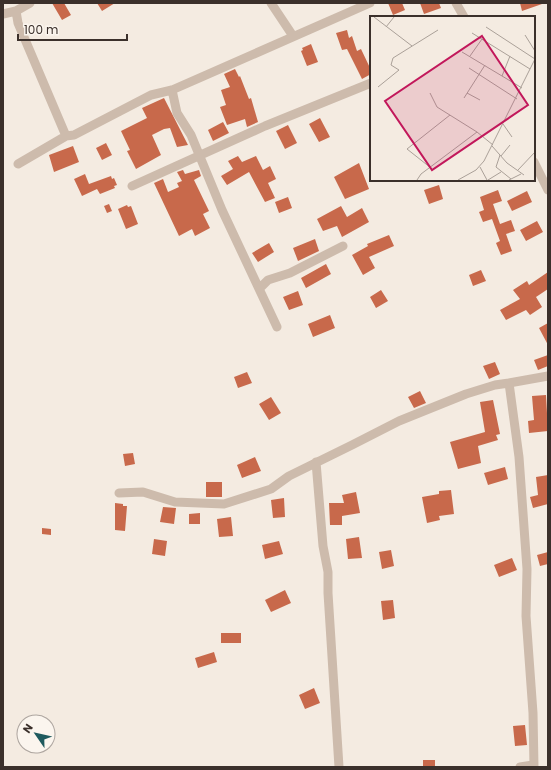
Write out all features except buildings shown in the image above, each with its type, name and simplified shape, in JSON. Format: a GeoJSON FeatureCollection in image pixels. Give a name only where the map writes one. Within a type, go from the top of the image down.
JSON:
{"type":"FeatureCollection","features":[{"type":"Feature","properties":{"kind":"street"},"geometry":{"type":"LineString","coordinates":[[3,14],[16,11],[30,3]]}},
{"type":"Feature","properties":{"kind":"street"},"geometry":{"type":"LineString","coordinates":[[271,3],[293,36]]}},
{"type":"Feature","properties":{"kind":"street"},"geometry":{"type":"LineString","coordinates":[[18,164],[66,136],[74,135],[151,95],[172,90],[370,3]]}},
{"type":"Feature","properties":{"kind":"street"},"geometry":{"type":"LineString","coordinates":[[456,3],[463,16]]}},
{"type":"Feature","properties":{"kind":"street"},"geometry":{"type":"LineString","coordinates":[[16,11],[18,23],[66,136]]}},
{"type":"Feature","properties":{"kind":"street"},"geometry":{"type":"LineString","coordinates":[[132,186],[265,126],[370,83]]}},
{"type":"Feature","properties":{"kind":"street"},"geometry":{"type":"LineString","coordinates":[[172,90],[177,113],[191,135],[222,210],[260,288],[277,327]]}},
{"type":"Feature","properties":{"kind":"street"},"geometry":{"type":"LineString","coordinates":[[535,164],[548,190]]}},
{"type":"Feature","properties":{"kind":"street"},"geometry":{"type":"LineString","coordinates":[[260,288],[268,280],[290,273],[343,246]]}},
{"type":"Feature","properties":{"kind":"street"},"geometry":{"type":"LineString","coordinates":[[119,493],[143,492],[175,502],[224,504],[271,489],[289,476],[352,446],[398,421],[466,394],[495,385],[548,376]]}},
{"type":"Feature","properties":{"kind":"street"},"geometry":{"type":"LineString","coordinates":[[509,383],[519,457],[527,569],[526,616],[533,713],[534,766],[520,767]]}},
{"type":"Feature","properties":{"kind":"street"},"geometry":{"type":"LineString","coordinates":[[316,462],[323,546],[328,572],[339,767]]}}]}
